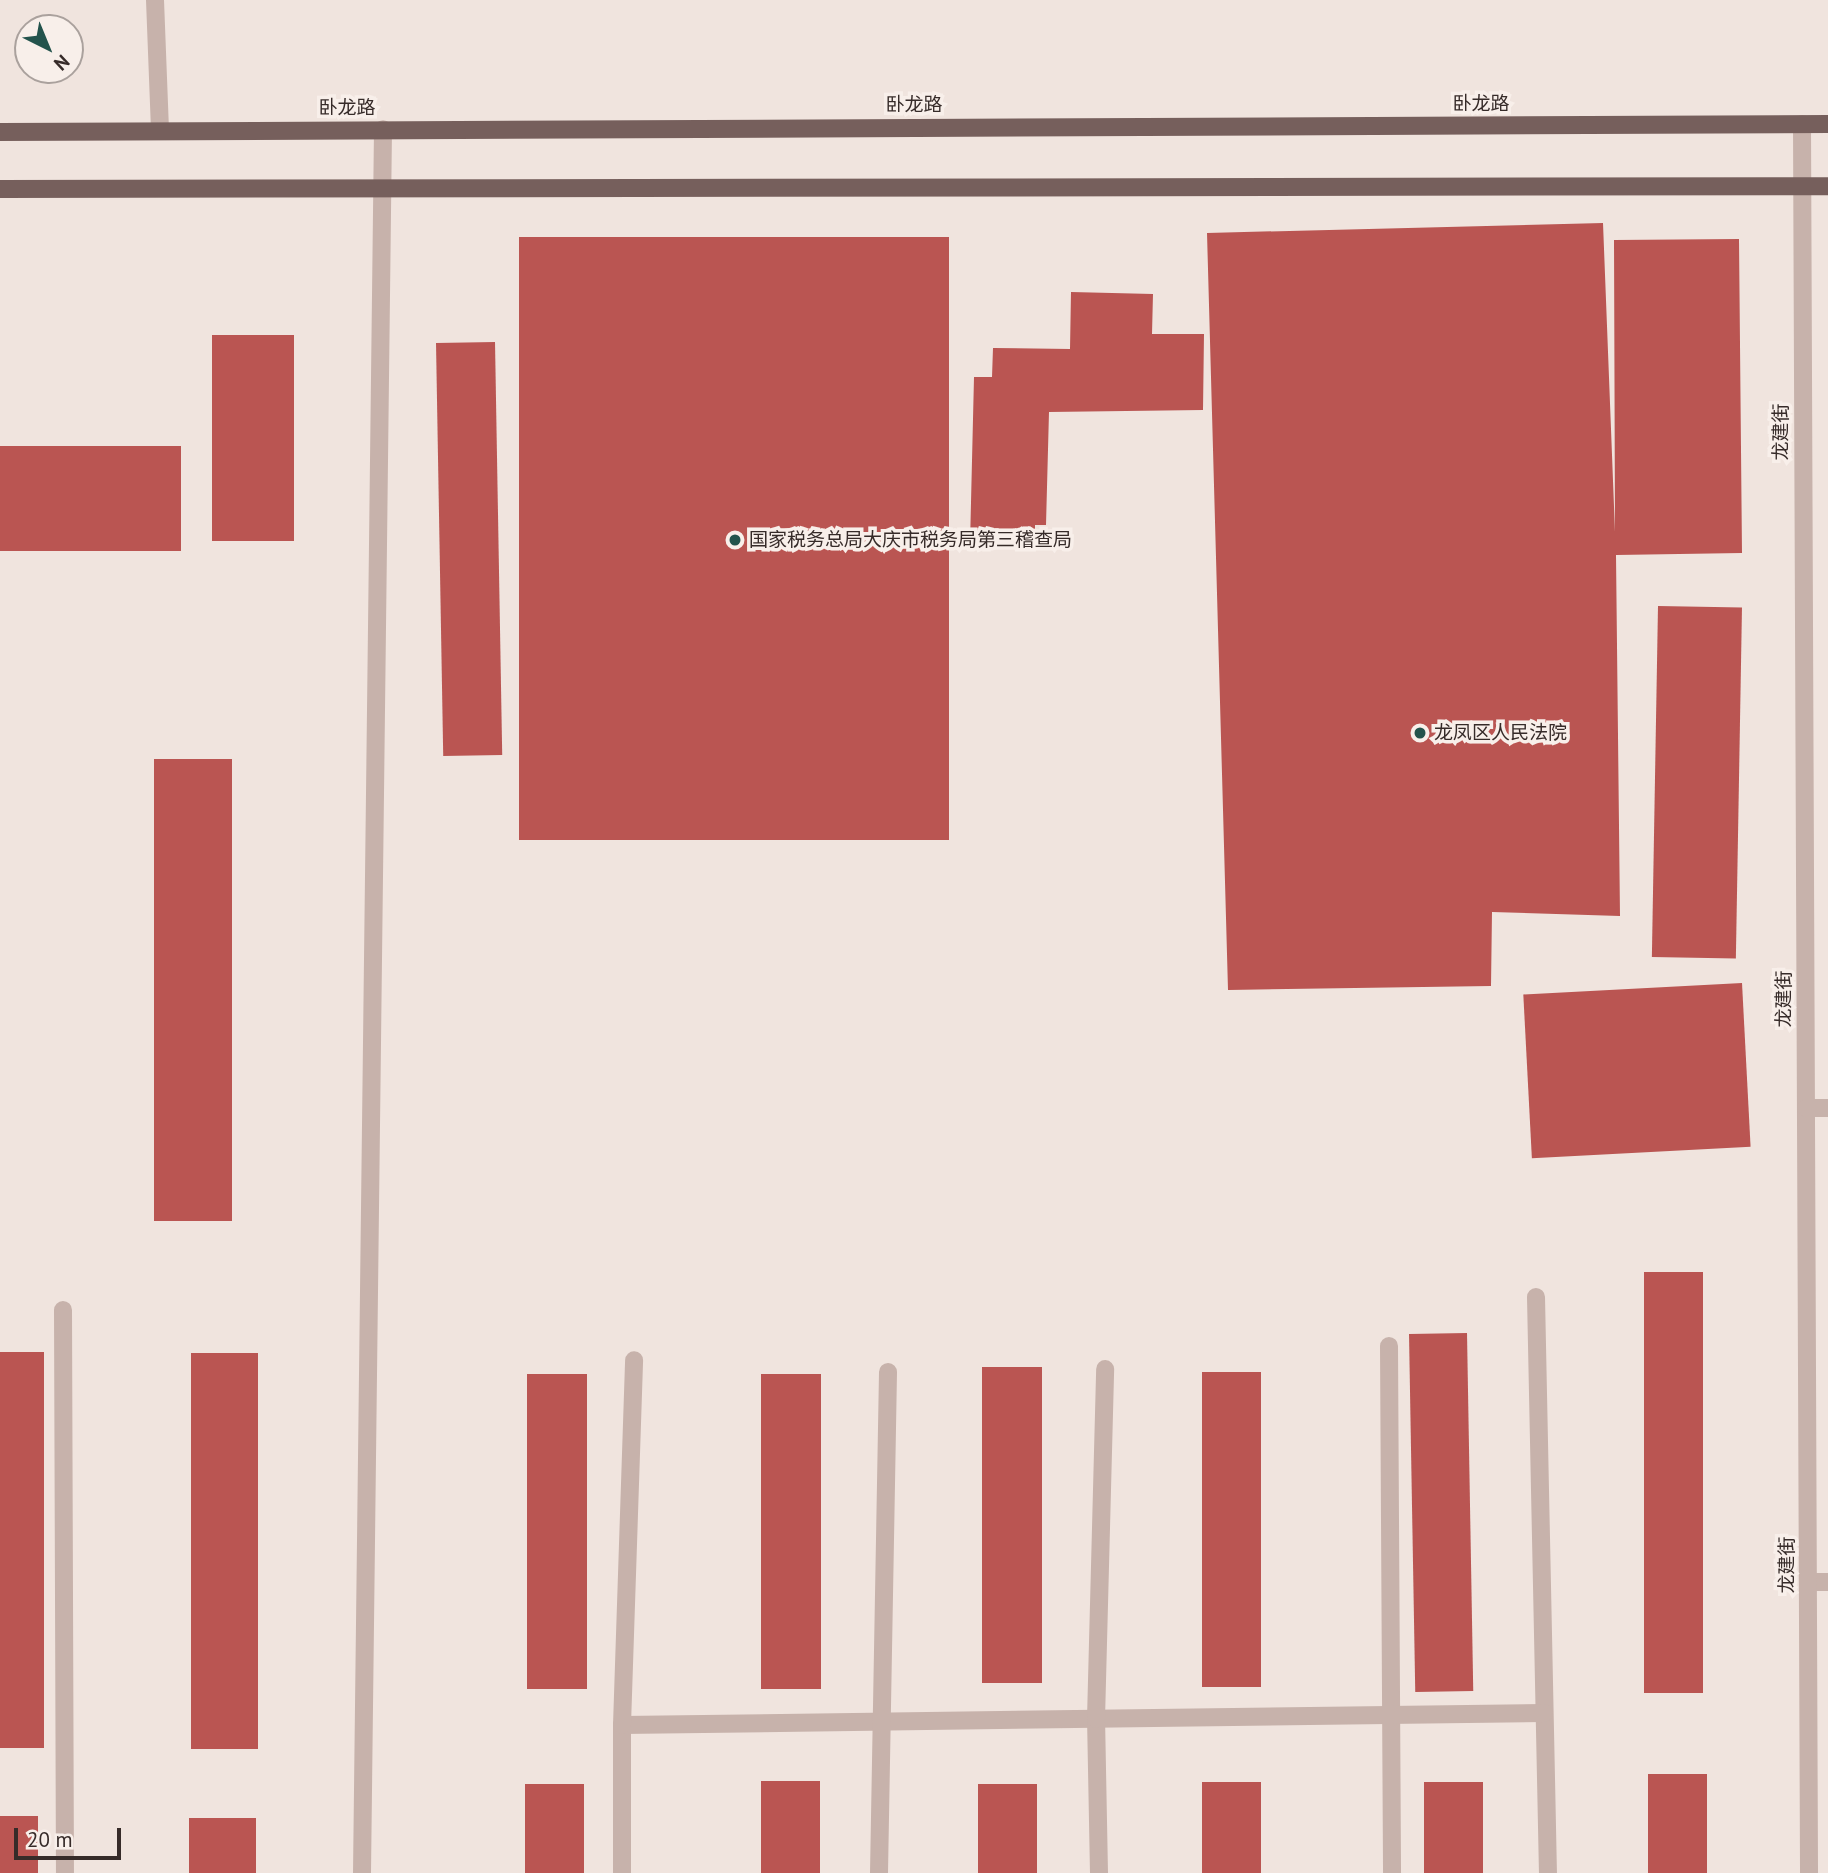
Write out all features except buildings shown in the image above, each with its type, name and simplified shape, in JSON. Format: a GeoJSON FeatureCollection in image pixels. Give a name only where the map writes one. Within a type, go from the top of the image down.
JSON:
{"type":"FeatureCollection","features":[{"type":"Feature","properties":{"kind":"main road","name":"卧龙路"},"geometry":{"type":"LineString","coordinates":[[0,132],[1828,124]]}},
{"type":"Feature","properties":{"kind":"main road"},"geometry":{"type":"LineString","coordinates":[[0,189],[1828,186]]}},
{"type":"Feature","properties":{"kind":"street"},"geometry":{"type":"LineString","coordinates":[[155,0],[160,131]]}},
{"type":"Feature","properties":{"kind":"street","name":"龙建街"},"geometry":{"type":"LineString","coordinates":[[1802,124],[1800,186],[1809,1873]]}},
{"type":"Feature","properties":{"kind":"street"},"geometry":{"type":"LineString","coordinates":[[362,1873],[383,129]]}},
{"type":"Feature","properties":{"kind":"street"},"geometry":{"type":"LineString","coordinates":[[1806,1108],[1828,1108]]}},
{"type":"Feature","properties":{"kind":"street"},"geometry":{"type":"LineString","coordinates":[[1536,1297],[1548,1873]]}},
{"type":"Feature","properties":{"kind":"street"},"geometry":{"type":"LineString","coordinates":[[63,1310],[65,1873]]}},
{"type":"Feature","properties":{"kind":"street"},"geometry":{"type":"LineString","coordinates":[[1389,1346],[1392,1873]]}},
{"type":"Feature","properties":{"kind":"street"},"geometry":{"type":"LineString","coordinates":[[622,1873],[622,1725],[634,1360]]}},
{"type":"Feature","properties":{"kind":"street"},"geometry":{"type":"LineString","coordinates":[[1099,1873],[1096,1719],[1105,1369]]}},
{"type":"Feature","properties":{"kind":"street"},"geometry":{"type":"LineString","coordinates":[[879,1873],[888,1372]]}},
{"type":"Feature","properties":{"kind":"street"},"geometry":{"type":"LineString","coordinates":[[1808,1583],[1828,1582]]}},
{"type":"Feature","properties":{"kind":"street"},"geometry":{"type":"LineString","coordinates":[[622,1725],[1544,1713]]}},
{"type":"Feature","properties":{"kind":"place","name":"国家税务总局大庆市税务局第三稽查局"},"geometry":{"type":"Point","coordinates":[735,540]}},
{"type":"Feature","properties":{"kind":"place","name":"龙凤区人民法院"},"geometry":{"type":"Point","coordinates":[1420,733]}}]}
